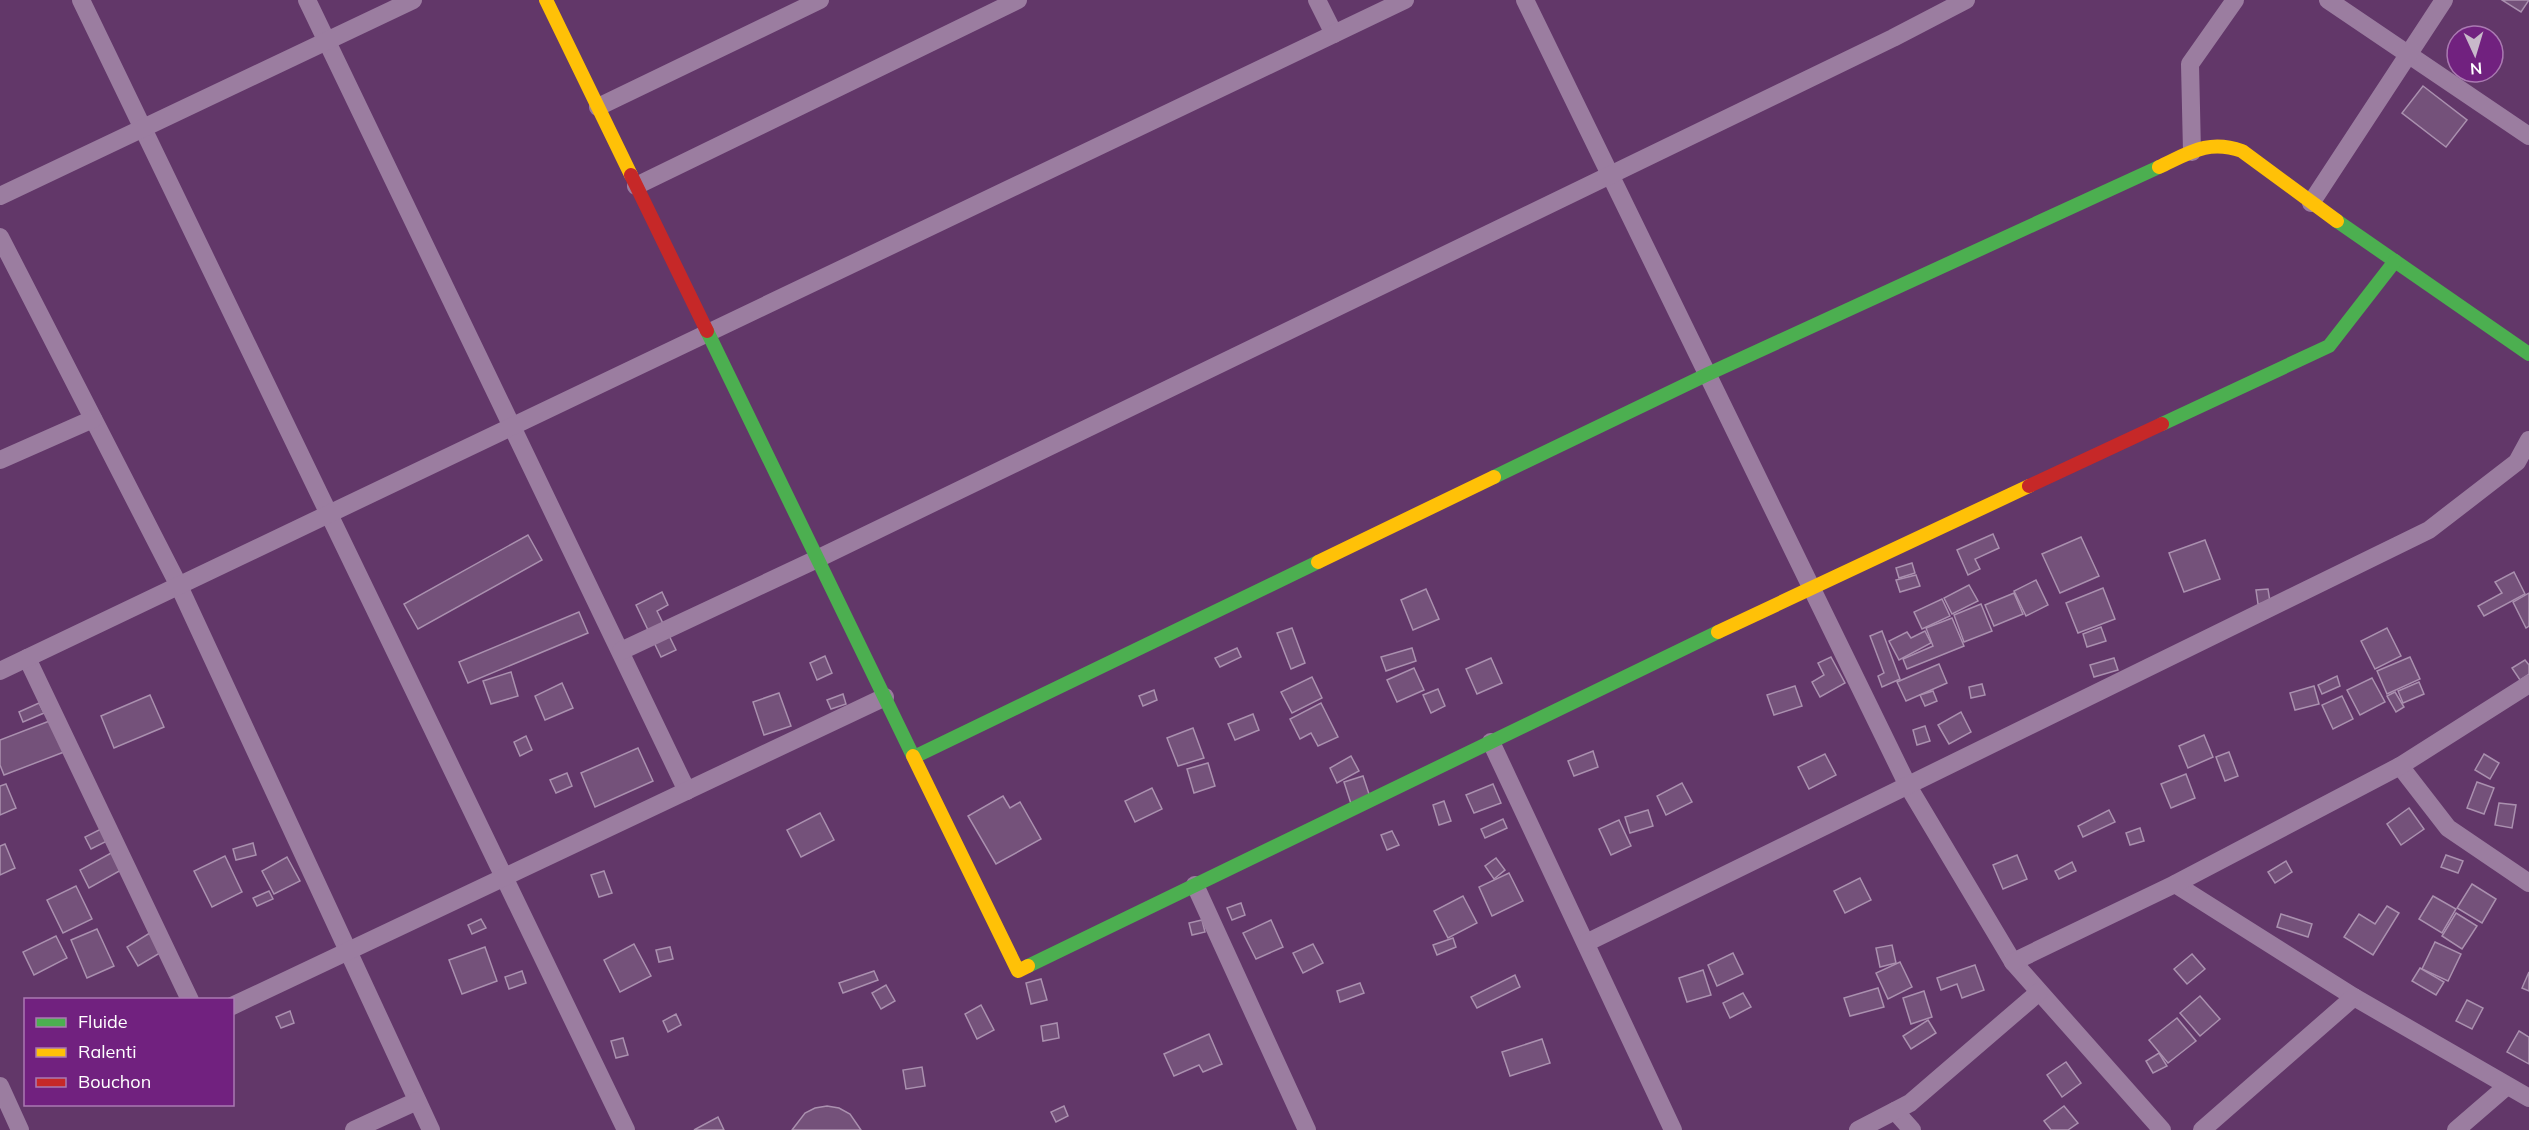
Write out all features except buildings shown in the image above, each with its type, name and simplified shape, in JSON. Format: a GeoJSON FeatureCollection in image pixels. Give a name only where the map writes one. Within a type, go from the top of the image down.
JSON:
{"type":"FeatureCollection","features":[{"type":"Feature","properties":{"kind":"street"},"geometry":{"type":"LineString","coordinates":[[81,0],[327,515],[626,1130]]}},
{"type":"Feature","properties":{"kind":"street"},"geometry":{"type":"LineString","coordinates":[[307,0],[687,790]]}},
{"type":"Feature","properties":{"kind":"street"},"geometry":{"type":"LineString","coordinates":[[0,196],[413,0]]}},
{"type":"Feature","properties":{"kind":"street"},"geometry":{"type":"LineString","coordinates":[[546,0],[1018,971],[1811,586],[2329,346],[2395,261]]}},
{"type":"Feature","properties":{"kind":"street"},"geometry":{"type":"LineString","coordinates":[[598,107],[820,0]]}},
{"type":"Feature","properties":{"kind":"street"},"geometry":{"type":"LineString","coordinates":[[636,186],[1018,0]]}},
{"type":"Feature","properties":{"kind":"street"},"geometry":{"type":"LineString","coordinates":[[1317,0],[1334,34]]}},
{"type":"Feature","properties":{"kind":"street"},"geometry":{"type":"LineString","coordinates":[[0,671],[1405,0]]}},
{"type":"Feature","properties":{"kind":"street"},"geometry":{"type":"LineString","coordinates":[[1525,0],[1908,786],[2013,962],[2162,1130]]}},
{"type":"Feature","properties":{"kind":"street"},"geometry":{"type":"LineString","coordinates":[[621,651],[1893,38],[1966,0]]}},
{"type":"Feature","properties":{"kind":"street"},"geometry":{"type":"LineString","coordinates":[[2192,152],[2190,64],[2235,0]]}},
{"type":"Feature","properties":{"kind":"street"},"geometry":{"type":"LineString","coordinates":[[2328,0],[2529,136]]}},
{"type":"Feature","properties":{"kind":"street"},"geometry":{"type":"LineString","coordinates":[[2311,203],[2444,0]]}},
{"type":"Feature","properties":{"kind":"street"},"geometry":{"type":"LineString","coordinates":[[914,757],[1707,374],[2205,146],[2228,146],[2242,151],[2311,203],[2529,354]]}},
{"type":"Feature","properties":{"kind":"street"},"geometry":{"type":"LineString","coordinates":[[0,237],[179,586],[431,1130]]}},
{"type":"Feature","properties":{"kind":"street"},"geometry":{"type":"LineString","coordinates":[[0,460],[93,419]]}},
{"type":"Feature","properties":{"kind":"street"},"geometry":{"type":"LineString","coordinates":[[1586,943],[2429,530],[2517,462],[2529,440]]}},
{"type":"Feature","properties":{"kind":"street"},"geometry":{"type":"LineString","coordinates":[[27,658],[190,998]]}},
{"type":"Feature","properties":{"kind":"street"},"geometry":{"type":"LineString","coordinates":[[2013,962],[2175,884],[2400,766],[2529,684]]}},
{"type":"Feature","properties":{"kind":"street"},"geometry":{"type":"LineString","coordinates":[[234,1005],[885,697]]}},
{"type":"Feature","properties":{"kind":"street"},"geometry":{"type":"LineString","coordinates":[[1491,742],[1673,1130]]}},
{"type":"Feature","properties":{"kind":"street"},"geometry":{"type":"LineString","coordinates":[[2400,766],[2448,828],[2529,883]]}},
{"type":"Feature","properties":{"kind":"street"},"geometry":{"type":"LineString","coordinates":[[2175,884],[2354,996],[2529,1098]]}},
{"type":"Feature","properties":{"kind":"street"},"geometry":{"type":"LineString","coordinates":[[1195,885],[1307,1130]]}},
{"type":"Feature","properties":{"kind":"street"},"geometry":{"type":"LineString","coordinates":[[1858,1130],[1910,1103],[2039,992]]}},
{"type":"Feature","properties":{"kind":"street"},"geometry":{"type":"LineString","coordinates":[[2202,1130],[2354,996]]}},
{"type":"Feature","properties":{"kind":"street"},"geometry":{"type":"LineString","coordinates":[[0,1086],[18,1107],[21,1130]]}},
{"type":"Feature","properties":{"kind":"street"},"geometry":{"type":"LineString","coordinates":[[2456,1130],[2507,1086]]}},
{"type":"Feature","properties":{"kind":"street"},"geometry":{"type":"LineString","coordinates":[[354,1130],[417,1101]]}},
{"type":"Feature","properties":{"kind":"street"},"geometry":{"type":"LineString","coordinates":[[1895,1111],[1912,1130]]}},
{"type":"Feature","properties":{"kind":"traffic: fast"},"geometry":{"type":"LineString","coordinates":[[1494,477],[1708,374],[2159,167]]}},
{"type":"Feature","properties":{"kind":"traffic: fast"},"geometry":{"type":"LineString","coordinates":[[2337,221],[2529,354]]}},
{"type":"Feature","properties":{"kind":"traffic: fast"},"geometry":{"type":"LineString","coordinates":[[2162,424],[2329,346],[2395,261]]}},
{"type":"Feature","properties":{"kind":"traffic: fast"},"geometry":{"type":"LineString","coordinates":[[707,331],[913,756]]}},
{"type":"Feature","properties":{"kind":"traffic: fast"},"geometry":{"type":"LineString","coordinates":[[914,757],[1318,562]]}},
{"type":"Feature","properties":{"kind":"traffic: fast"},"geometry":{"type":"LineString","coordinates":[[1028,966],[1718,632]]}},
{"type":"Feature","properties":{"kind":"traffic: slow"},"geometry":{"type":"LineString","coordinates":[[546,0],[631,175]]}},
{"type":"Feature","properties":{"kind":"traffic: slow"},"geometry":{"type":"LineString","coordinates":[[2159,167],[2189,153],[2209,147],[2219,146],[2242,151],[2337,221]]}},
{"type":"Feature","properties":{"kind":"traffic: slow"},"geometry":{"type":"LineString","coordinates":[[1318,562],[1494,477]]}},
{"type":"Feature","properties":{"kind":"traffic: slow"},"geometry":{"type":"LineString","coordinates":[[1718,632],[2029,486]]}},
{"type":"Feature","properties":{"kind":"traffic: slow"},"geometry":{"type":"LineString","coordinates":[[913,756],[1018,971],[1028,966]]}},
{"type":"Feature","properties":{"kind":"traffic: jam"},"geometry":{"type":"LineString","coordinates":[[631,175],[707,331]]}},
{"type":"Feature","properties":{"kind":"traffic: jam"},"geometry":{"type":"LineString","coordinates":[[2029,486],[2162,424]]}}]}
